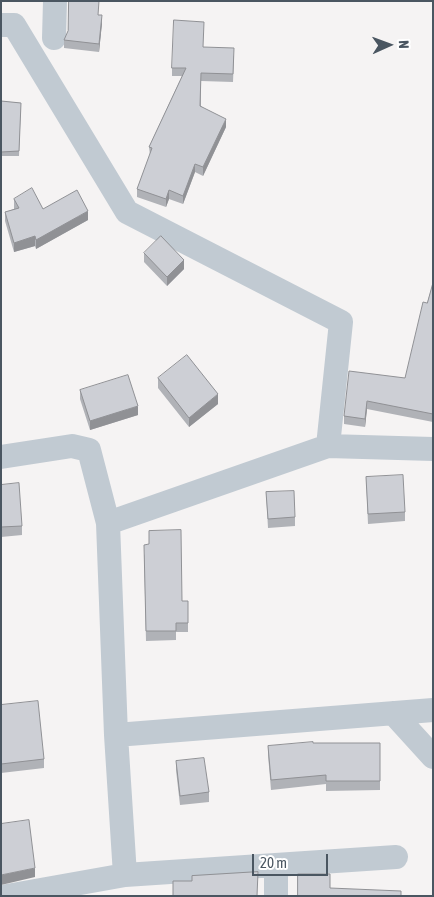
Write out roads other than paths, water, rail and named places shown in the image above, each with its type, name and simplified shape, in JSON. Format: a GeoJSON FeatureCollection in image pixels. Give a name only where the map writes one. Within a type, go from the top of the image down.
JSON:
{"type":"FeatureCollection","features":[{"type":"Feature","properties":{"kind":"street"},"geometry":{"type":"LineString","coordinates":[[54,38],[55,1]]}},
{"type":"Feature","properties":{"kind":"street"},"geometry":{"type":"LineString","coordinates":[[1,25],[14,25],[127,212],[341,322],[328,446]]}},
{"type":"Feature","properties":{"kind":"street"},"geometry":{"type":"LineString","coordinates":[[1,457],[72,446],[89,450],[108,523],[116,735],[125,875]]}},
{"type":"Feature","properties":{"kind":"street"},"geometry":{"type":"LineString","coordinates":[[108,523],[328,446],[433,448]]}},
{"type":"Feature","properties":{"kind":"street"},"geometry":{"type":"LineString","coordinates":[[116,735],[433,710]]}},
{"type":"Feature","properties":{"kind":"street"},"geometry":{"type":"LineString","coordinates":[[393,713],[433,757]]}},
{"type":"Feature","properties":{"kind":"street"},"geometry":{"type":"LineString","coordinates":[[7,896],[125,875],[396,857]]}},
{"type":"Feature","properties":{"kind":"street"},"geometry":{"type":"LineString","coordinates":[[276,865],[276,896]]}}]}
